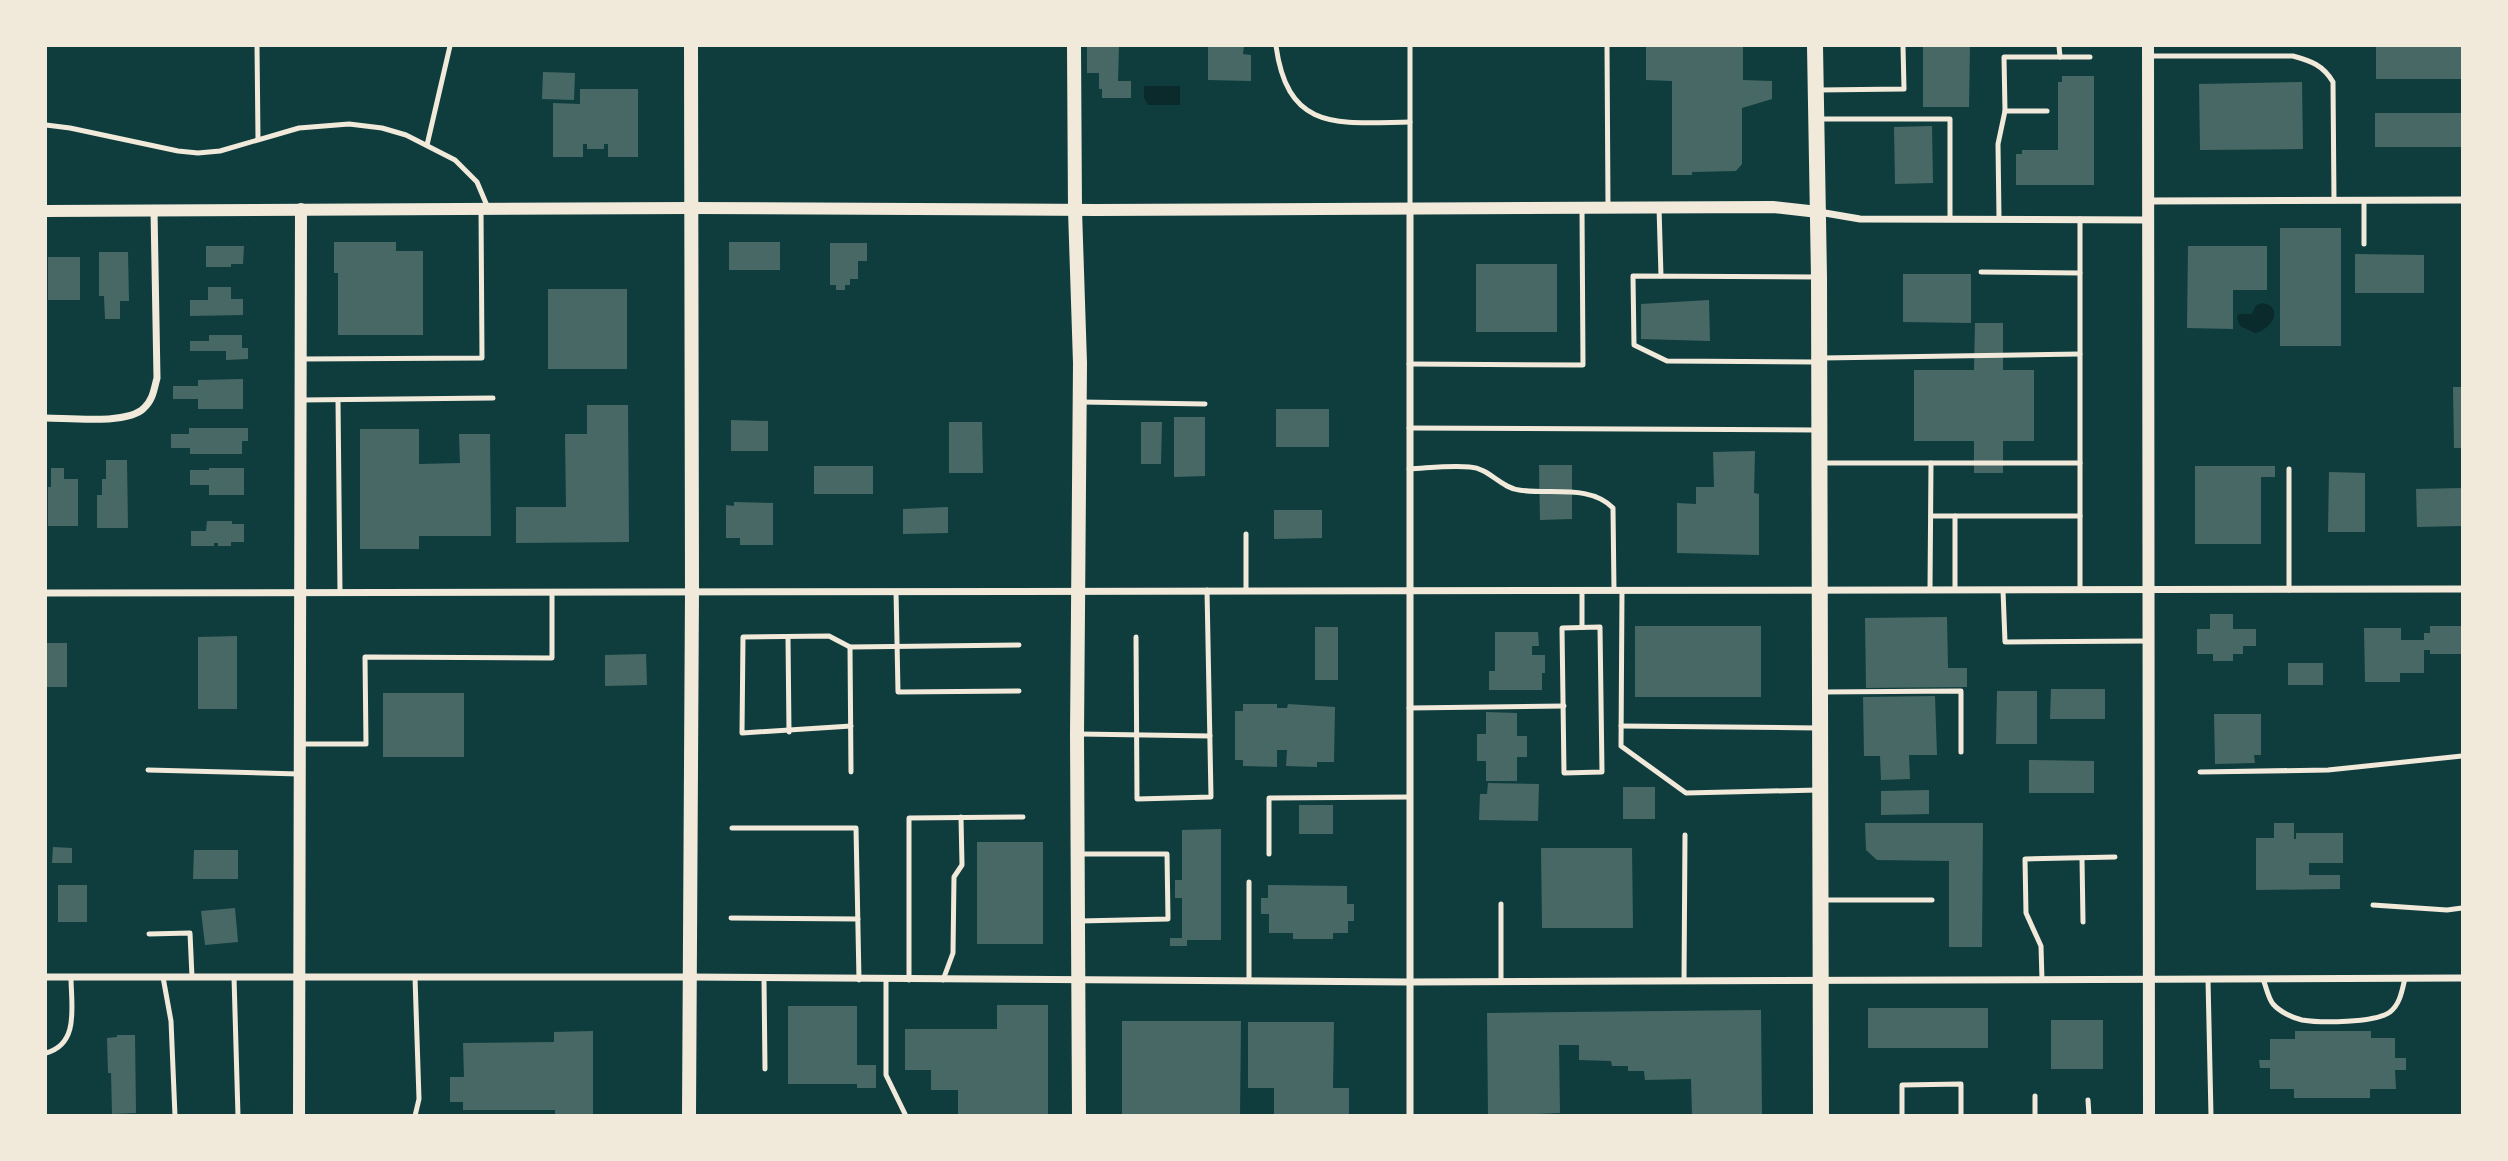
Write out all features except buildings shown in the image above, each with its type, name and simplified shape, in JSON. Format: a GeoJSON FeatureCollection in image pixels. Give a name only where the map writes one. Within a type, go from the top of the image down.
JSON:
{"type":"FeatureCollection","features":[{"type":"Feature","properties":{"kind":"main road"},"geometry":{"type":"LineString","coordinates":[[689,1115],[691,46]]}},
{"type":"Feature","properties":{"kind":"main road"},"geometry":{"type":"LineString","coordinates":[[1074,46],[1080,402],[1077,734],[1079,1115]]}},
{"type":"Feature","properties":{"kind":"main road"},"geometry":{"type":"LineString","coordinates":[[1815,46],[1819,277],[1821,1115]]}},
{"type":"Feature","properties":{"kind":"street"},"geometry":{"type":"LineString","coordinates":[[2148,51],[2149,1115]]}},
{"type":"Feature","properties":{"kind":"street"},"geometry":{"type":"LineString","coordinates":[[2148,201],[2462,200]]}},
{"type":"Feature","properties":{"kind":"street"},"geometry":{"type":"LineString","coordinates":[[46,211],[1773,207],[1860,219],[2148,220]]}},
{"type":"Feature","properties":{"kind":"street"},"geometry":{"type":"LineString","coordinates":[[1410,208],[1410,1115]]}},
{"type":"Feature","properties":{"kind":"street"},"geometry":{"type":"LineString","coordinates":[[299,1115],[301,209]]}},
{"type":"Feature","properties":{"kind":"street"},"geometry":{"type":"LineString","coordinates":[[46,418],[131,416],[143,411],[152,399],[157,378],[154,210]]}},
{"type":"Feature","properties":{"kind":"street"},"geometry":{"type":"LineString","coordinates":[[46,593],[2462,589]]}},
{"type":"Feature","properties":{"kind":"street"},"geometry":{"type":"LineString","coordinates":[[46,977],[1410,982],[2462,978]]}},
{"type":"Feature","properties":{"kind":"lane"},"geometry":{"type":"LineString","coordinates":[[257,46],[258,139]]}},
{"type":"Feature","properties":{"kind":"lane"},"geometry":{"type":"LineString","coordinates":[[427,145],[450,46]]}},
{"type":"Feature","properties":{"kind":"lane"},"geometry":{"type":"LineString","coordinates":[[1276,46],[1283,82],[1302,106],[1318,117],[1352,123],[1410,122]]}},
{"type":"Feature","properties":{"kind":"lane"},"geometry":{"type":"LineString","coordinates":[[1410,46],[1410,208]]}},
{"type":"Feature","properties":{"kind":"lane"},"geometry":{"type":"LineString","coordinates":[[1608,46],[1608,208]]}},
{"type":"Feature","properties":{"kind":"lane"},"geometry":{"type":"LineString","coordinates":[[1816,90],[1904,89],[1903,46]]}},
{"type":"Feature","properties":{"kind":"lane"},"geometry":{"type":"LineString","coordinates":[[2059,46],[2060,57]]}},
{"type":"Feature","properties":{"kind":"lane"},"geometry":{"type":"LineString","coordinates":[[2148,51],[2293,56],[2312,62],[2326,71],[2333,82],[2334,201]]}},
{"type":"Feature","properties":{"kind":"lane"},"geometry":{"type":"LineString","coordinates":[[1999,218],[1998,144],[2005,111],[2004,57],[2090,57]]}},
{"type":"Feature","properties":{"kind":"lane"},"geometry":{"type":"LineString","coordinates":[[2005,111],[2047,111]]}},
{"type":"Feature","properties":{"kind":"lane"},"geometry":{"type":"LineString","coordinates":[[1817,119],[1950,119],[1951,218]]}},
{"type":"Feature","properties":{"kind":"lane"},"geometry":{"type":"LineString","coordinates":[[46,125],[198,153],[220,151],[299,128],[349,124],[382,128],[406,135],[454,160],[477,182],[485,208],[482,358],[300,359]]}},
{"type":"Feature","properties":{"kind":"lane"},"geometry":{"type":"LineString","coordinates":[[2364,201],[2364,244]]}},
{"type":"Feature","properties":{"kind":"lane"},"geometry":{"type":"LineString","coordinates":[[1659,207],[1661,276]]}},
{"type":"Feature","properties":{"kind":"lane"},"geometry":{"type":"LineString","coordinates":[[1409,364],[1583,365],[1582,209]]}},
{"type":"Feature","properties":{"kind":"lane"},"geometry":{"type":"LineString","coordinates":[[2080,219],[2080,590]]}},
{"type":"Feature","properties":{"kind":"lane"},"geometry":{"type":"LineString","coordinates":[[1981,272],[2080,273]]}},
{"type":"Feature","properties":{"kind":"lane"},"geometry":{"type":"LineString","coordinates":[[1819,277],[1633,276],[1634,345],[1667,362],[2080,354]]}},
{"type":"Feature","properties":{"kind":"lane"},"geometry":{"type":"LineString","coordinates":[[300,400],[494,398]]}},
{"type":"Feature","properties":{"kind":"lane"},"geometry":{"type":"LineString","coordinates":[[338,400],[340,592]]}},
{"type":"Feature","properties":{"kind":"lane"},"geometry":{"type":"LineString","coordinates":[[1080,402],[1205,404]]}},
{"type":"Feature","properties":{"kind":"lane"},"geometry":{"type":"LineString","coordinates":[[1409,428],[1819,430]]}},
{"type":"Feature","properties":{"kind":"lane"},"geometry":{"type":"LineString","coordinates":[[1819,463],[2080,463]]}},
{"type":"Feature","properties":{"kind":"lane"},"geometry":{"type":"LineString","coordinates":[[1930,590],[1931,463]]}},
{"type":"Feature","properties":{"kind":"lane"},"geometry":{"type":"LineString","coordinates":[[1409,469],[1472,467],[1516,490],[1586,493],[1605,499],[1614,508],[1621,746],[1686,793],[1820,790]]}},
{"type":"Feature","properties":{"kind":"lane"},"geometry":{"type":"LineString","coordinates":[[2289,469],[2289,590]]}},
{"type":"Feature","properties":{"kind":"lane"},"geometry":{"type":"LineString","coordinates":[[1931,516],[2080,516]]}},
{"type":"Feature","properties":{"kind":"lane"},"geometry":{"type":"LineString","coordinates":[[1955,516],[1955,590]]}},
{"type":"Feature","properties":{"kind":"lane"},"geometry":{"type":"LineString","coordinates":[[1245,534],[1247,590]]}},
{"type":"Feature","properties":{"kind":"lane"},"geometry":{"type":"LineString","coordinates":[[1136,637],[1137,799],[1211,797],[1207,590]]}},
{"type":"Feature","properties":{"kind":"lane"},"geometry":{"type":"LineString","coordinates":[[1582,590],[1582,627]]}},
{"type":"Feature","properties":{"kind":"lane"},"geometry":{"type":"LineString","coordinates":[[2003,590],[2005,642],[2149,641]]}},
{"type":"Feature","properties":{"kind":"lane"},"geometry":{"type":"LineString","coordinates":[[896,591],[898,692],[1019,691]]}},
{"type":"Feature","properties":{"kind":"lane"},"geometry":{"type":"LineString","coordinates":[[299,744],[366,744],[365,657],[552,658],[552,592]]}},
{"type":"Feature","properties":{"kind":"lane"},"geometry":{"type":"LineString","coordinates":[[1600,627],[1602,772],[1564,773],[1564,706],[1562,628],[1600,627]]}},
{"type":"Feature","properties":{"kind":"lane"},"geometry":{"type":"LineString","coordinates":[[851,726],[742,733],[743,637],[829,636],[850,647],[1019,645]]}},
{"type":"Feature","properties":{"kind":"lane"},"geometry":{"type":"LineString","coordinates":[[788,637],[789,732]]}},
{"type":"Feature","properties":{"kind":"lane"},"geometry":{"type":"LineString","coordinates":[[850,647],[851,772]]}},
{"type":"Feature","properties":{"kind":"lane"},"geometry":{"type":"LineString","coordinates":[[1819,692],[1961,691],[1961,752]]}},
{"type":"Feature","properties":{"kind":"lane"},"geometry":{"type":"LineString","coordinates":[[1409,708],[1564,706]]}},
{"type":"Feature","properties":{"kind":"lane"},"geometry":{"type":"LineString","coordinates":[[1621,726],[1820,728]]}},
{"type":"Feature","properties":{"kind":"lane"},"geometry":{"type":"LineString","coordinates":[[1077,734],[1210,736]]}},
{"type":"Feature","properties":{"kind":"lane"},"geometry":{"type":"LineString","coordinates":[[2200,772],[2328,770],[2462,756]]}},
{"type":"Feature","properties":{"kind":"lane"},"geometry":{"type":"LineString","coordinates":[[148,770],[299,775]]}},
{"type":"Feature","properties":{"kind":"lane"},"geometry":{"type":"LineString","coordinates":[[1269,854],[1269,798],[1410,797]]}},
{"type":"Feature","properties":{"kind":"lane"},"geometry":{"type":"LineString","coordinates":[[943,980],[953,953],[954,877],[962,865],[961,817]]}},
{"type":"Feature","properties":{"kind":"lane"},"geometry":{"type":"LineString","coordinates":[[909,980],[909,818],[1023,817]]}},
{"type":"Feature","properties":{"kind":"lane"},"geometry":{"type":"LineString","coordinates":[[732,828],[856,828],[859,980]]}},
{"type":"Feature","properties":{"kind":"lane"},"geometry":{"type":"LineString","coordinates":[[1684,981],[1685,835]]}},
{"type":"Feature","properties":{"kind":"lane"},"geometry":{"type":"LineString","coordinates":[[1078,854],[1167,854],[1168,919],[1079,920]]}},
{"type":"Feature","properties":{"kind":"lane"},"geometry":{"type":"LineString","coordinates":[[2042,980],[2042,946],[2026,913],[2025,859],[2115,857]]}},
{"type":"Feature","properties":{"kind":"lane"},"geometry":{"type":"LineString","coordinates":[[2082,858],[2083,922]]}},
{"type":"Feature","properties":{"kind":"lane"},"geometry":{"type":"LineString","coordinates":[[1249,882],[1249,981]]}},
{"type":"Feature","properties":{"kind":"lane"},"geometry":{"type":"LineString","coordinates":[[1821,900],[1931,900]]}},
{"type":"Feature","properties":{"kind":"lane"},"geometry":{"type":"LineString","coordinates":[[1501,904],[1501,982]]}},
{"type":"Feature","properties":{"kind":"lane"},"geometry":{"type":"LineString","coordinates":[[2373,905],[2447,910],[2462,908]]}},
{"type":"Feature","properties":{"kind":"lane"},"geometry":{"type":"LineString","coordinates":[[732,918],[858,919]]}},
{"type":"Feature","properties":{"kind":"lane"},"geometry":{"type":"LineString","coordinates":[[149,934],[190,933],[192,977]]}},
{"type":"Feature","properties":{"kind":"lane"},"geometry":{"type":"LineString","coordinates":[[46,1054],[58,1049],[68,1036],[71,1023],[71,977]]}},
{"type":"Feature","properties":{"kind":"lane"},"geometry":{"type":"LineString","coordinates":[[163,977],[170,1021],[175,1115]]}},
{"type":"Feature","properties":{"kind":"lane"},"geometry":{"type":"LineString","coordinates":[[234,977],[238,1115]]}},
{"type":"Feature","properties":{"kind":"lane"},"geometry":{"type":"LineString","coordinates":[[415,978],[419,1100],[415,1115]]}},
{"type":"Feature","properties":{"kind":"lane"},"geometry":{"type":"LineString","coordinates":[[2263,979],[2273,1003],[2285,1013],[2302,1020],[2336,1021],[2382,1017],[2392,1011],[2400,999],[2405,978]]}},
{"type":"Feature","properties":{"kind":"lane"},"geometry":{"type":"LineString","coordinates":[[2208,979],[2211,1115]]}},
{"type":"Feature","properties":{"kind":"lane"},"geometry":{"type":"LineString","coordinates":[[764,980],[765,1069]]}},
{"type":"Feature","properties":{"kind":"lane"},"geometry":{"type":"LineString","coordinates":[[886,980],[887,1075],[906,1115]]}},
{"type":"Feature","properties":{"kind":"lane"},"geometry":{"type":"LineString","coordinates":[[1902,1115],[1902,1085],[1961,1084],[1961,1115]]}},
{"type":"Feature","properties":{"kind":"lane"},"geometry":{"type":"LineString","coordinates":[[2035,1096],[2035,1115]]}},
{"type":"Feature","properties":{"kind":"lane"},"geometry":{"type":"LineString","coordinates":[[2088,1100],[2088,1115]]}},
{"type":"Feature","properties":{"kind":"water"},"geometry":{"type":"Polygon","coordinates":[[[1144,86],[1180,86],[1180,105],[1148,105],[1144,98],[1144,86]]]}},
{"type":"Feature","properties":{"kind":"water"},"geometry":{"type":"Polygon","coordinates":[[[2263,303],[2273,309],[2274,314],[2266,328],[2255,333],[2240,326],[2237,318],[2239,314],[2252,314],[2256,305],[2263,303]]]}}]}
